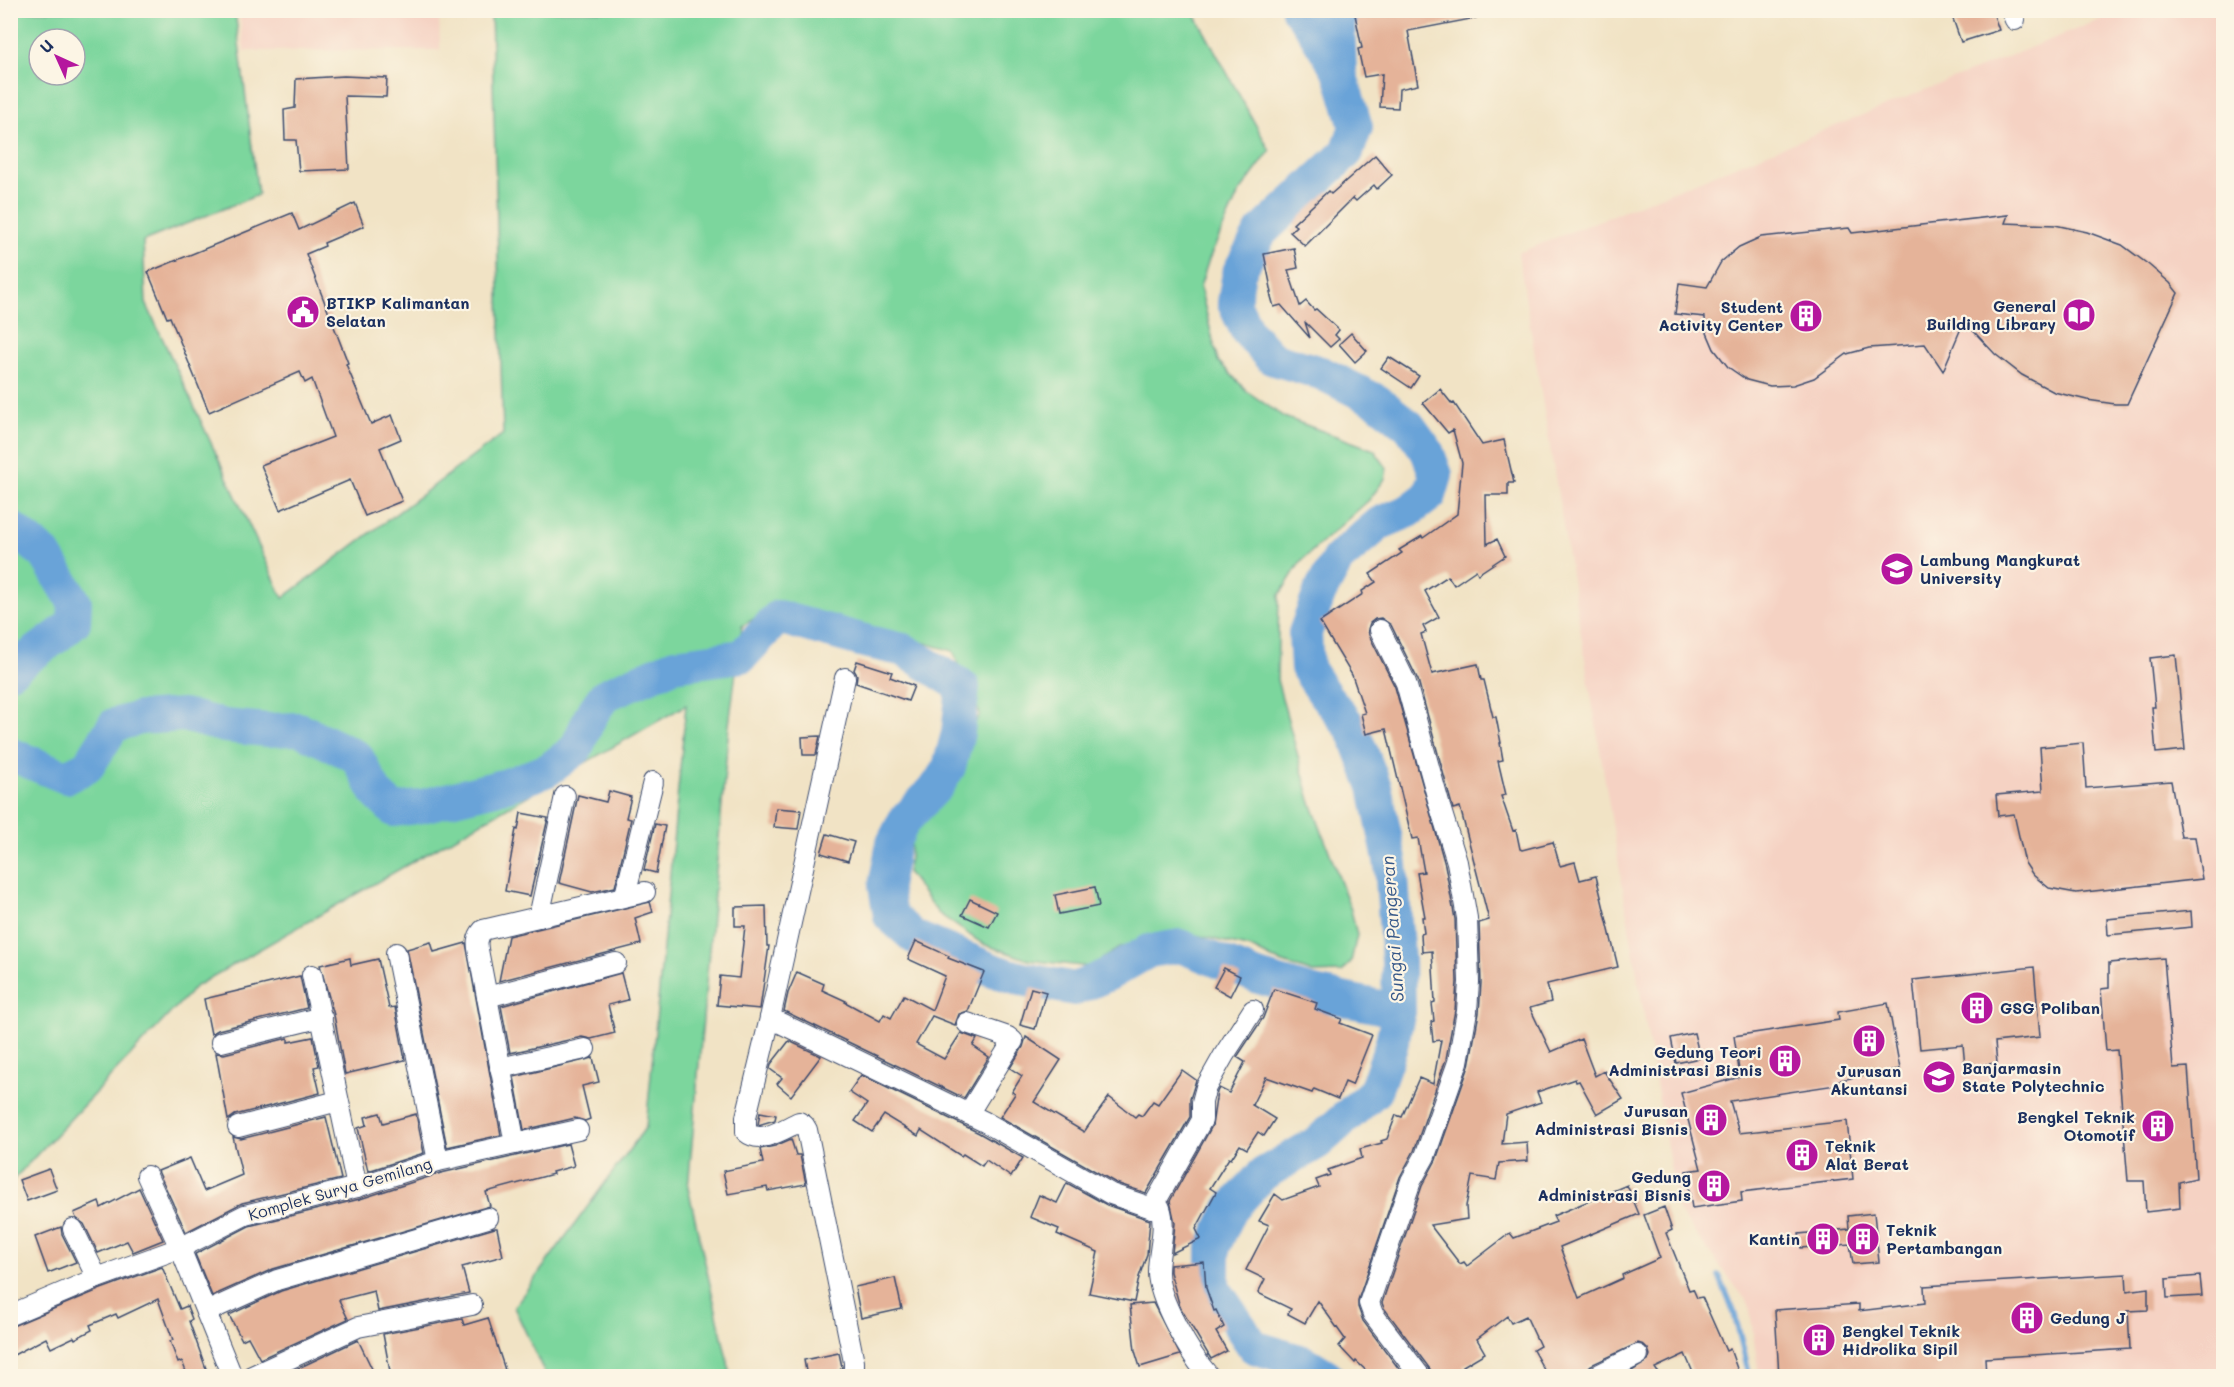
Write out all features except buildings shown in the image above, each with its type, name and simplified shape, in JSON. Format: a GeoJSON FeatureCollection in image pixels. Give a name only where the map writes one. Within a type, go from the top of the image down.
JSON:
{"type":"FeatureCollection","features":[{"type":"Feature","properties":{"kind":"street"},"geometry":{"type":"LineString","coordinates":[[1380,630],[1409,693],[1457,862],[1467,918],[1469,981],[1467,1011],[1458,1062],[1425,1156],[1411,1181],[1369,1303],[1372,1314],[1420,1377]]}},
{"type":"Feature","properties":{"kind":"street"},"geometry":{"type":"LineString","coordinates":[[845,678],[746,1117],[746,1132],[752,1137],[764,1137],[799,1122],[807,1130],[854,1362],[854,1372],[850,1377]]}},
{"type":"Feature","properties":{"kind":"street"},"geometry":{"type":"LineString","coordinates":[[625,895],[653,782]]}},
{"type":"Feature","properties":{"kind":"street"},"geometry":{"type":"LineString","coordinates":[[539,917],[565,796]]}},
{"type":"Feature","properties":{"kind":"street"},"geometry":{"type":"LineString","coordinates":[[515,1144],[478,955],[479,934],[483,930],[645,892]]}},
{"type":"Feature","properties":{"kind":"street"},"geometry":{"type":"LineString","coordinates":[[396,953],[438,1161]]}},
{"type":"Feature","properties":{"kind":"street"},"geometry":{"type":"LineString","coordinates":[[487,997],[616,963]]}},
{"type":"Feature","properties":{"kind":"street"},"geometry":{"type":"LineString","coordinates":[[312,975],[357,1187]]}},
{"type":"Feature","properties":{"kind":"street"},"geometry":{"type":"LineString","coordinates":[[1152,1208],[1202,1120],[1202,1102],[1206,1087],[1253,1010]]}},
{"type":"Feature","properties":{"kind":"street"},"geometry":{"type":"LineString","coordinates":[[221,1042],[322,1017]]}},
{"type":"Feature","properties":{"kind":"street"},"geometry":{"type":"LineString","coordinates":[[770,1018],[968,1114],[1111,1194],[1152,1208],[1160,1208],[1164,1218],[1158,1275],[1171,1318],[1209,1377]]}},
{"type":"Feature","properties":{"kind":"street"},"geometry":{"type":"LineString","coordinates":[[967,1023],[1008,1037],[1013,1041],[968,1114]]}},
{"type":"Feature","properties":{"kind":"street"},"geometry":{"type":"LineString","coordinates":[[500,1068],[585,1050]]}},
{"type":"Feature","properties":{"kind":"street"},"geometry":{"type":"LineString","coordinates":[[238,1127],[338,1101]]}},
{"type":"Feature","properties":{"kind":"street","name":"Komplek Surya Gemilang"},"geometry":{"type":"LineString","coordinates":[[10,1315],[97,1278],[180,1248],[245,1215],[357,1187],[438,1161],[578,1130]]}},
{"type":"Feature","properties":{"kind":"street"},"geometry":{"type":"LineString","coordinates":[[147,1176],[180,1248],[232,1377]]}},
{"type":"Feature","properties":{"kind":"street"},"geometry":{"type":"LineString","coordinates":[[206,1312],[276,1280],[488,1218]]}},
{"type":"Feature","properties":{"kind":"street"},"geometry":{"type":"LineString","coordinates":[[74,1228],[97,1278]]}},
{"type":"Feature","properties":{"kind":"street"},"geometry":{"type":"LineString","coordinates":[[252,1377],[358,1327],[472,1305]]}},
{"type":"Feature","properties":{"kind":"street"},"geometry":{"type":"LineString","coordinates":[[1596,1377],[1638,1355]]}},
{"type":"Feature","properties":{"kind":"shaded area"},"geometry":{"type":"Polygon","coordinates":[[[239,11],[439,11],[440,50],[244,51],[239,11]]]}},
{"type":"Feature","properties":{"kind":"shaded area","name":"Lambung Mangkurat University"},"geometry":{"type":"Polygon","coordinates":[[[2122,11],[2223,11],[2223,1376],[1759,1376],[1749,1304],[1678,1211],[1518,253],[2122,11]]]}},
{"type":"Feature","properties":{"kind":"green space"},"geometry":{"type":"Polygon","coordinates":[[[11,11],[235,11],[258,195],[143,241],[146,303],[283,598],[503,434],[491,11],[1193,11],[1270,151],[1239,193],[1209,259],[1200,287],[1218,361],[1248,392],[1284,417],[1374,450],[1387,468],[1385,479],[1369,500],[1301,561],[1279,596],[1277,680],[1310,800],[1351,910],[1357,935],[1351,962],[1342,972],[1313,973],[1272,959],[1251,948],[1179,931],[1119,948],[1090,967],[1029,960],[983,944],[938,913],[907,872],[911,834],[980,714],[953,651],[781,602],[742,626],[729,725],[688,1188],[731,1376],[546,1376],[514,1307],[646,1127],[686,705],[196,986],[11,1182],[11,11]]]}},
{"type":"Feature","properties":{"kind":"waterway","name":"Sungai Pangeran"},"geometry":{"type":"LineString","coordinates":[[1298,10],[1340,73],[1356,127],[1347,152],[1261,232],[1239,272],[1234,303],[1247,331],[1271,358],[1321,373],[1377,401],[1409,426],[1427,451],[1436,475],[1430,495],[1409,511],[1380,523],[1338,559],[1320,592],[1305,633],[1307,668],[1353,730],[1375,787],[1391,865],[1398,961],[1399,1011],[1391,1046],[1375,1091],[1317,1143],[1263,1174],[1231,1209],[1213,1248],[1213,1287],[1254,1347],[1306,1363],[1327,1376]]}},
{"type":"Feature","properties":{"kind":"waterway"},"geometry":{"type":"LineString","coordinates":[[1340,72],[1338,21],[1345,10]]}},
{"type":"Feature","properties":{"kind":"waterway"},"geometry":{"type":"LineString","coordinates":[[10,527],[45,554],[75,603],[74,622],[10,671]]}},
{"type":"Feature","properties":{"kind":"waterway"},"geometry":{"type":"LineString","coordinates":[[10,754],[66,777],[88,766],[114,725],[140,718],[183,715],[225,726],[267,730],[299,729],[357,757],[377,794],[394,810],[418,807],[507,785],[548,770],[576,749],[591,715],[605,695],[674,665],[742,656],[778,617],[904,650],[963,687],[958,733],[949,767],[938,785],[904,821],[893,843],[885,886],[890,916],[914,937],[995,971],[1022,979],[1075,989],[1107,975],[1149,951],[1180,946],[1258,977],[1318,994],[1399,1011]]}},
{"type":"Feature","properties":{"kind":"waterway"},"geometry":{"type":"LineString","coordinates":[[1719,1276],[1734,1312],[1748,1369],[1747,1376]]}},
{"type":"Feature","properties":{"kind":"place","name":"BTIKP Kalimantan Selatan"},"geometry":{"type":"Point","coordinates":[303,312]}},
{"type":"Feature","properties":{"kind":"place","name":"General Building Library"},"geometry":{"type":"Point","coordinates":[2079,315]}},
{"type":"Feature","properties":{"kind":"place","name":"Student Activity Center"},"geometry":{"type":"Point","coordinates":[1806,316]}},
{"type":"Feature","properties":{"kind":"place","name":"Lambung Mangkurat University"},"geometry":{"type":"Point","coordinates":[1897,569]}},
{"type":"Feature","properties":{"kind":"place","name":"GSG Poliban"},"geometry":{"type":"Point","coordinates":[1977,1008]}},
{"type":"Feature","properties":{"kind":"place","name":"Jurusan Akuntansi"},"geometry":{"type":"Point","coordinates":[1869,1041]}},
{"type":"Feature","properties":{"kind":"place","name":"Gedung Teori Administrasi Bisnis"},"geometry":{"type":"Point","coordinates":[1785,1061]}},
{"type":"Feature","properties":{"kind":"place","name":"Banjarmasin State Polytechnic"},"geometry":{"type":"Point","coordinates":[1939,1077]}},
{"type":"Feature","properties":{"kind":"place","name":"Jurusan Administrasi Bisnis"},"geometry":{"type":"Point","coordinates":[1711,1120]}},
{"type":"Feature","properties":{"kind":"place","name":"Bengkel Teknik Otomotif"},"geometry":{"type":"Point","coordinates":[2158,1126]}},
{"type":"Feature","properties":{"kind":"place","name":"Teknik Alat Berat"},"geometry":{"type":"Point","coordinates":[1802,1155]}},
{"type":"Feature","properties":{"kind":"place","name":"Gedung Administrasi Bisnis"},"geometry":{"type":"Point","coordinates":[1714,1186]}},
{"type":"Feature","properties":{"kind":"place","name":"Kantin"},"geometry":{"type":"Point","coordinates":[1823,1239]}},
{"type":"Feature","properties":{"kind":"place","name":"Teknik Pertambangan"},"geometry":{"type":"Point","coordinates":[1863,1239]}},
{"type":"Feature","properties":{"kind":"place","name":"Gedung J"},"geometry":{"type":"Point","coordinates":[2027,1318]}},
{"type":"Feature","properties":{"kind":"place","name":"Bengkel Teknik Hidrolika Sipil"},"geometry":{"type":"Point","coordinates":[1819,1340]}}]}
